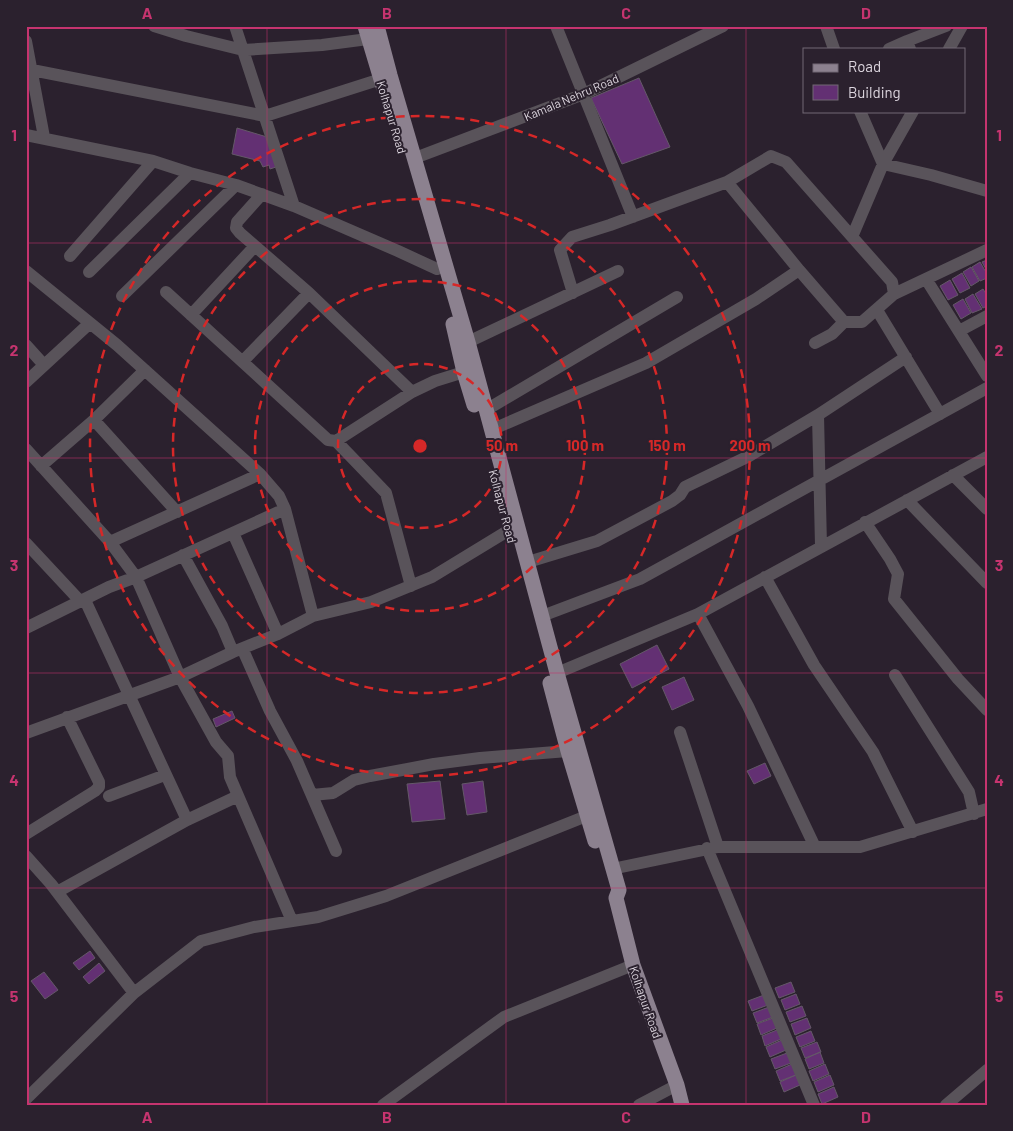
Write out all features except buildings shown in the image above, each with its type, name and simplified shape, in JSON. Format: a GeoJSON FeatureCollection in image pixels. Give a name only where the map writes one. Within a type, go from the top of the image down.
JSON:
{"type":"FeatureCollection","features":[{"type":"Feature","properties":{"kind":"main road","name":"Kolhapur Road"},"geometry":{"type":"LineString","coordinates":[[370,30],[381,79],[432,246],[436,269],[469,369],[486,410],[557,672],[609,891],[616,898],[633,965],[677,1085],[682,1105]]}},
{"type":"Feature","properties":{"kind":"main road","name":"Kolhapur Road"},"geometry":{"type":"LineString","coordinates":[[370,30],[415,158],[468,342],[469,369],[568,751],[619,890],[616,898]]}},
{"type":"Feature","properties":{"kind":"street"},"geometry":{"type":"LineString","coordinates":[[154,26],[243,50],[322,45],[370,30]]}},
{"type":"Feature","properties":{"kind":"street"},"geometry":{"type":"LineString","coordinates":[[235,26],[294,206]]}},
{"type":"Feature","properties":{"kind":"street"},"geometry":{"type":"LineString","coordinates":[[556,26],[633,217]]}},
{"type":"Feature","properties":{"kind":"street","name":"Kamala Nehru Road"},"geometry":{"type":"LineString","coordinates":[[415,158],[584,94],[723,26]]}},
{"type":"Feature","properties":{"kind":"street"},"geometry":{"type":"LineString","coordinates":[[826,26],[834,48]]}},
{"type":"Feature","properties":{"kind":"street"},"geometry":{"type":"LineString","coordinates":[[894,48],[909,45],[946,26]]}},
{"type":"Feature","properties":{"kind":"street"},"geometry":{"type":"LineString","coordinates":[[950,48],[962,26]]}},
{"type":"Feature","properties":{"kind":"street"},"geometry":{"type":"LineString","coordinates":[[26,40],[44,137]]}},
{"type":"Feature","properties":{"kind":"street"},"geometry":{"type":"LineString","coordinates":[[32,70],[265,116],[381,79]]}},
{"type":"Feature","properties":{"kind":"street"},"geometry":{"type":"LineString","coordinates":[[860,112],[883,164]]}},
{"type":"Feature","properties":{"kind":"street"},"geometry":{"type":"LineString","coordinates":[[852,237],[883,164],[911,112]]}},
{"type":"Feature","properties":{"kind":"street"},"geometry":{"type":"LineString","coordinates":[[26,135],[44,137],[153,161],[236,185],[294,206],[436,269]]}},
{"type":"Feature","properties":{"kind":"street"},"geometry":{"type":"LineString","coordinates":[[573,292],[560,250],[572,237],[633,217],[727,182],[772,156],[786,162],[892,282],[894,294]]}},
{"type":"Feature","properties":{"kind":"street"},"geometry":{"type":"LineString","coordinates":[[70,256],[153,161]]}},
{"type":"Feature","properties":{"kind":"street"},"geometry":{"type":"LineString","coordinates":[[883,164],[987,191]]}},
{"type":"Feature","properties":{"kind":"street"},"geometry":{"type":"LineString","coordinates":[[89,272],[190,173]]}},
{"type":"Feature","properties":{"kind":"street"},"geometry":{"type":"LineString","coordinates":[[727,182],[844,322]]}},
{"type":"Feature","properties":{"kind":"street"},"geometry":{"type":"LineString","coordinates":[[122,296],[236,185]]}},
{"type":"Feature","properties":{"kind":"street"},"geometry":{"type":"LineString","coordinates":[[262,194],[237,222],[236,228],[309,293],[412,392]]}},
{"type":"Feature","properties":{"kind":"street"},"geometry":{"type":"LineString","coordinates":[[191,315],[255,246]]}},
{"type":"Feature","properties":{"kind":"street"},"geometry":{"type":"LineString","coordinates":[[815,343],[832,334],[844,322],[862,322],[894,294],[987,250]]}},
{"type":"Feature","properties":{"kind":"street"},"geometry":{"type":"LineString","coordinates":[[491,430],[646,363],[756,299],[800,270]]}},
{"type":"Feature","properties":{"kind":"street"},"geometry":{"type":"LineString","coordinates":[[26,271],[145,370],[260,474],[279,496],[285,509],[313,616]]}},
{"type":"Feature","properties":{"kind":"street"},"geometry":{"type":"LineString","coordinates":[[468,342],[618,271]]}},
{"type":"Feature","properties":{"kind":"street"},"geometry":{"type":"LineString","coordinates":[[926,279],[987,376]]}},
{"type":"Feature","properties":{"kind":"street"},"geometry":{"type":"LineString","coordinates":[[166,292],[328,440],[336,441],[386,493],[411,586]]}},
{"type":"Feature","properties":{"kind":"street"},"geometry":{"type":"LineString","coordinates":[[243,361],[309,293]]}},
{"type":"Feature","properties":{"kind":"street"},"geometry":{"type":"LineString","coordinates":[[486,410],[677,297]]}},
{"type":"Feature","properties":{"kind":"street"},"geometry":{"type":"LineString","coordinates":[[877,310],[940,414]]}},
{"type":"Feature","properties":{"kind":"street"},"geometry":{"type":"LineString","coordinates":[[959,331],[987,316]]}},
{"type":"Feature","properties":{"kind":"street"},"geometry":{"type":"LineString","coordinates":[[26,382],[90,323]]}},
{"type":"Feature","properties":{"kind":"street"},"geometry":{"type":"LineString","coordinates":[[26,345],[44,365]]}},
{"type":"Feature","properties":{"kind":"street"},"geometry":{"type":"LineString","coordinates":[[528,562],[597,540],[672,501],[680,495],[685,487],[750,456],[818,415],[906,357]]}},
{"type":"Feature","properties":{"kind":"street"},"geometry":{"type":"LineString","coordinates":[[336,441],[412,392],[435,381],[469,369]]}},
{"type":"Feature","properties":{"kind":"street"},"geometry":{"type":"LineString","coordinates":[[42,466],[94,420],[145,370]]}},
{"type":"Feature","properties":{"kind":"street"},"geometry":{"type":"LineString","coordinates":[[542,616],[640,579],[987,388]]}},
{"type":"Feature","properties":{"kind":"street"},"geometry":{"type":"LineString","coordinates":[[818,415],[821,546]]}},
{"type":"Feature","properties":{"kind":"street"},"geometry":{"type":"LineString","coordinates":[[94,420],[177,512]]}},
{"type":"Feature","properties":{"kind":"street"},"geometry":{"type":"LineString","coordinates":[[26,449],[110,542],[136,577],[180,677],[216,742],[228,756],[230,777],[292,921]]}},
{"type":"Feature","properties":{"kind":"street"},"geometry":{"type":"LineString","coordinates":[[557,672],[698,614],[987,457]]}},
{"type":"Feature","properties":{"kind":"street"},"geometry":{"type":"LineString","coordinates":[[110,542],[260,474]]}},
{"type":"Feature","properties":{"kind":"street"},"geometry":{"type":"LineString","coordinates":[[953,475],[987,509]]}},
{"type":"Feature","properties":{"kind":"street"},"geometry":{"type":"LineString","coordinates":[[907,500],[987,583]]}},
{"type":"Feature","properties":{"kind":"street"},"geometry":{"type":"LineString","coordinates":[[29,623],[83,601],[109,587],[136,577],[285,509]]}},
{"type":"Feature","properties":{"kind":"street"},"geometry":{"type":"LineString","coordinates":[[865,522],[898,574],[894,598],[958,679],[987,710]]}},
{"type":"Feature","properties":{"kind":"street"},"geometry":{"type":"LineString","coordinates":[[26,733],[180,677],[278,634],[313,616],[371,602],[411,586],[432,577],[510,530]]}},
{"type":"Feature","properties":{"kind":"street"},"geometry":{"type":"LineString","coordinates":[[233,533],[278,634]]}},
{"type":"Feature","properties":{"kind":"street"},"geometry":{"type":"LineString","coordinates":[[26,542],[83,601],[186,820]]}},
{"type":"Feature","properties":{"kind":"street"},"geometry":{"type":"LineString","coordinates":[[183,556],[238,651],[297,761],[336,850]]}},
{"type":"Feature","properties":{"kind":"street"},"geometry":{"type":"LineString","coordinates":[[765,577],[814,665],[872,752],[913,832]]}},
{"type":"Feature","properties":{"kind":"street"},"geometry":{"type":"LineString","coordinates":[[698,614],[748,706],[815,847]]}},
{"type":"Feature","properties":{"kind":"street"},"geometry":{"type":"LineString","coordinates":[[895,675],[969,792],[974,814]]}},
{"type":"Feature","properties":{"kind":"street"},"geometry":{"type":"LineString","coordinates":[[26,834],[99,787],[67,717]]}},
{"type":"Feature","properties":{"kind":"street"},"geometry":{"type":"LineString","coordinates":[[680,732],[712,848],[814,1105]]}},
{"type":"Feature","properties":{"kind":"street"},"geometry":{"type":"LineString","coordinates":[[312,795],[333,793],[354,780],[434,764],[480,758],[568,751]]}},
{"type":"Feature","properties":{"kind":"street"},"geometry":{"type":"LineString","coordinates":[[109,796],[165,775]]}},
{"type":"Feature","properties":{"kind":"street"},"geometry":{"type":"LineString","coordinates":[[57,892],[186,820],[238,796]]}},
{"type":"Feature","properties":{"kind":"street"},"geometry":{"type":"LineString","coordinates":[[612,869],[712,848],[860,847],[987,810]]}},
{"type":"Feature","properties":{"kind":"street"},"geometry":{"type":"LineString","coordinates":[[26,1099],[134,993],[201,941],[254,927],[318,917],[386,896],[592,814]]}},
{"type":"Feature","properties":{"kind":"street"},"geometry":{"type":"LineString","coordinates":[[27,858],[57,892],[134,993]]}},
{"type":"Feature","properties":{"kind":"street"},"geometry":{"type":"LineString","coordinates":[[384,1105],[504,1017],[633,965]]}},
{"type":"Feature","properties":{"kind":"street"},"geometry":{"type":"LineString","coordinates":[[946,1105],[987,1070]]}},
{"type":"Feature","properties":{"kind":"street"},"geometry":{"type":"LineString","coordinates":[[639,1105],[677,1085]]}}]}
